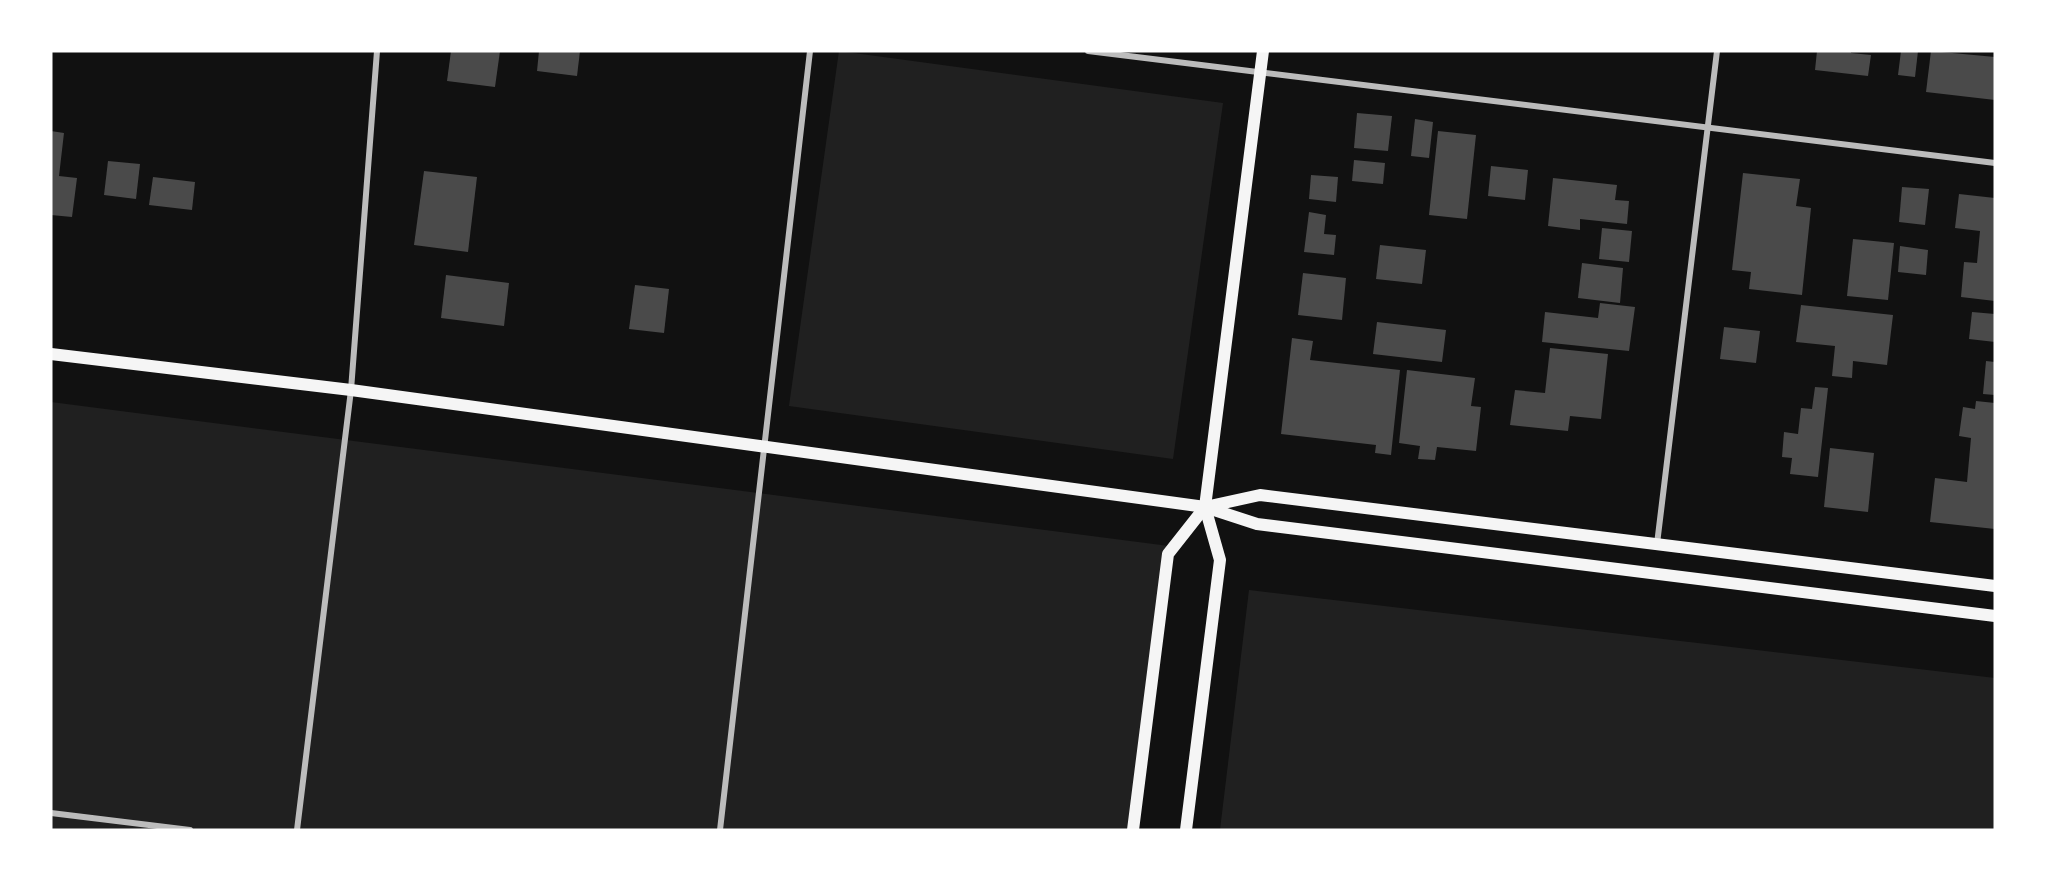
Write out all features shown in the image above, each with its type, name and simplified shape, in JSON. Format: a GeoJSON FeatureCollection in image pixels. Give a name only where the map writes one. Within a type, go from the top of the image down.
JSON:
{"type":"FeatureCollection","features":[{"type":"Feature","properties":{"kind":"main road"},"geometry":{"type":"LineString","coordinates":[[1186,830],[1220,560],[1205,507],[1263,51]]}},
{"type":"Feature","properties":{"kind":"main road"},"geometry":{"type":"LineString","coordinates":[[51,354],[351,390],[1205,507],[1257,524],[1995,616]]}},
{"type":"Feature","properties":{"kind":"main road"},"geometry":{"type":"LineString","coordinates":[[1133,830],[1168,554],[1205,507],[1260,495],[1995,586]]}},
{"type":"Feature","properties":{"kind":"street"},"geometry":{"type":"LineString","coordinates":[[297,830],[351,390],[377,51]]}},
{"type":"Feature","properties":{"kind":"street"},"geometry":{"type":"LineString","coordinates":[[720,830],[810,51]]}},
{"type":"Feature","properties":{"kind":"street"},"geometry":{"type":"LineString","coordinates":[[1088,51],[1995,163]]}},
{"type":"Feature","properties":{"kind":"street"},"geometry":{"type":"LineString","coordinates":[[1658,544],[1717,51]]}},
{"type":"Feature","properties":{"kind":"street"},"geometry":{"type":"LineString","coordinates":[[51,813],[190,830]]}},
{"type":"Feature","properties":{"kind":"shaded area"},"geometry":{"type":"Polygon","coordinates":[[[839,51],[1223,103],[1173,459],[789,406],[839,51]]]}},
{"type":"Feature","properties":{"kind":"shaded area"},"geometry":{"type":"Polygon","coordinates":[[[51,402],[1169,546],[1134,830],[51,830],[51,402]]]}},
{"type":"Feature","properties":{"kind":"shaded area"},"geometry":{"type":"Polygon","coordinates":[[[1249,590],[1995,678],[1995,830],[1220,830],[1249,590]]]}},
{"type":"Feature","properties":{"kind":"building"},"geometry":{"type":"Polygon","coordinates":[[[451,51],[500,51],[495,87],[447,81],[451,51]]]}},
{"type":"Feature","properties":{"kind":"building"},"geometry":{"type":"Polygon","coordinates":[[[539,51],[580,51],[577,76],[537,71],[539,51]]]}},
{"type":"Feature","properties":{"kind":"building"},"geometry":{"type":"Polygon","coordinates":[[[1817,51],[1851,51],[1851,53],[1871,55],[1868,76],[1815,70],[1817,51]]]}},
{"type":"Feature","properties":{"kind":"building"},"geometry":{"type":"Polygon","coordinates":[[[1901,51],[1918,51],[1915,77],[1898,75],[1901,51]]]}},
{"type":"Feature","properties":{"kind":"building"},"geometry":{"type":"Polygon","coordinates":[[[1931,51],[1995,57],[1995,100],[1926,92],[1931,51]]]}},
{"type":"Feature","properties":{"kind":"building"},"geometry":{"type":"Polygon","coordinates":[[[1357,113],[1392,116],[1388,151],[1354,148],[1357,113]]]}},
{"type":"Feature","properties":{"kind":"building"},"geometry":{"type":"Polygon","coordinates":[[[1415,119],[1433,122],[1429,158],[1411,156],[1415,119]]]}},
{"type":"Feature","properties":{"kind":"building"},"geometry":{"type":"Polygon","coordinates":[[[51,131],[64,133],[59,176],[77,178],[72,217],[51,215],[51,131]]]}},
{"type":"Feature","properties":{"kind":"building"},"geometry":{"type":"Polygon","coordinates":[[[1438,131],[1476,135],[1467,219],[1429,215],[1438,131]]]}},
{"type":"Feature","properties":{"kind":"building"},"geometry":{"type":"Polygon","coordinates":[[[1354,160],[1385,163],[1383,184],[1352,181],[1354,160]]]}},
{"type":"Feature","properties":{"kind":"building"},"geometry":{"type":"Polygon","coordinates":[[[108,161],[140,164],[136,199],[104,195],[108,161]]]}},
{"type":"Feature","properties":{"kind":"building"},"geometry":{"type":"Polygon","coordinates":[[[1491,166],[1528,170],[1525,200],[1488,196],[1491,166]]]}},
{"type":"Feature","properties":{"kind":"building"},"geometry":{"type":"Polygon","coordinates":[[[424,171],[477,177],[468,252],[414,245],[424,171]]]}},
{"type":"Feature","properties":{"kind":"building"},"geometry":{"type":"Polygon","coordinates":[[[1743,173],[1800,179],[1796,206],[1811,208],[1802,295],[1749,289],[1751,272],[1732,270],[1743,173]]]}},
{"type":"Feature","properties":{"kind":"building"},"geometry":{"type":"Polygon","coordinates":[[[1311,175],[1338,177],[1336,202],[1309,199],[1311,175]]]}},
{"type":"Feature","properties":{"kind":"building"},"geometry":{"type":"Polygon","coordinates":[[[153,177],[195,182],[192,210],[149,205],[153,177]]]}},
{"type":"Feature","properties":{"kind":"building"},"geometry":{"type":"Polygon","coordinates":[[[1553,178],[1617,185],[1615,200],[1629,201],[1627,224],[1580,219],[1580,230],[1548,226],[1553,178]]]}},
{"type":"Feature","properties":{"kind":"building"},"geometry":{"type":"Polygon","coordinates":[[[1902,187],[1929,189],[1925,225],[1899,222],[1902,187]]]}},
{"type":"Feature","properties":{"kind":"building"},"geometry":{"type":"Polygon","coordinates":[[[1959,194],[1995,198],[1995,301],[1961,297],[1964,262],[1977,263],[1980,231],[1955,228],[1959,194]]]}},
{"type":"Feature","properties":{"kind":"building"},"geometry":{"type":"Polygon","coordinates":[[[1309,212],[1326,215],[1324,234],[1336,235],[1334,255],[1304,252],[1309,212]]]}},
{"type":"Feature","properties":{"kind":"building"},"geometry":{"type":"Polygon","coordinates":[[[1602,228],[1632,231],[1629,262],[1599,259],[1602,228]]]}},
{"type":"Feature","properties":{"kind":"building"},"geometry":{"type":"Polygon","coordinates":[[[1853,239],[1894,243],[1888,300],[1847,296],[1853,239]]]}},
{"type":"Feature","properties":{"kind":"building"},"geometry":{"type":"Polygon","coordinates":[[[1380,245],[1426,250],[1422,284],[1376,279],[1380,245]]]}},
{"type":"Feature","properties":{"kind":"building"},"geometry":{"type":"Polygon","coordinates":[[[1900,246],[1928,250],[1926,275],[1898,272],[1900,246]]]}},
{"type":"Feature","properties":{"kind":"building"},"geometry":{"type":"Polygon","coordinates":[[[1582,263],[1623,268],[1620,303],[1578,298],[1582,263]]]}},
{"type":"Feature","properties":{"kind":"building"},"geometry":{"type":"Polygon","coordinates":[[[1303,273],[1346,278],[1342,320],[1298,315],[1303,273]]]}},
{"type":"Feature","properties":{"kind":"building"},"geometry":{"type":"Polygon","coordinates":[[[446,275],[509,283],[504,326],[441,318],[446,275]]]}},
{"type":"Feature","properties":{"kind":"building"},"geometry":{"type":"Polygon","coordinates":[[[635,285],[669,289],[664,333],[629,329],[635,285]]]}},
{"type":"Feature","properties":{"kind":"building"},"geometry":{"type":"Polygon","coordinates":[[[1600,303],[1635,307],[1629,351],[1542,342],[1545,312],[1598,318],[1600,303]]]}},
{"type":"Feature","properties":{"kind":"building"},"geometry":{"type":"Polygon","coordinates":[[[1801,305],[1893,315],[1887,365],[1853,361],[1852,378],[1832,376],[1835,346],[1796,342],[1801,305]]]}},
{"type":"Feature","properties":{"kind":"building"},"geometry":{"type":"Polygon","coordinates":[[[1972,312],[1995,314],[1995,342],[1969,339],[1972,312]]]}},
{"type":"Feature","properties":{"kind":"building"},"geometry":{"type":"Polygon","coordinates":[[[1377,322],[1446,330],[1442,362],[1373,354],[1377,322]]]}},
{"type":"Feature","properties":{"kind":"building"},"geometry":{"type":"Polygon","coordinates":[[[1724,327],[1760,331],[1756,363],[1720,359],[1724,327]]]}},
{"type":"Feature","properties":{"kind":"building"},"geometry":{"type":"Polygon","coordinates":[[[1292,338],[1313,341],[1310,360],[1400,370],[1391,455],[1375,453],[1376,445],[1281,434],[1292,338]]]}},
{"type":"Feature","properties":{"kind":"building"},"geometry":{"type":"Polygon","coordinates":[[[1550,348],[1608,354],[1601,419],[1570,416],[1568,431],[1510,425],[1515,390],[1545,393],[1550,348]]]}},
{"type":"Feature","properties":{"kind":"building"},"geometry":{"type":"Polygon","coordinates":[[[1986,361],[1995,362],[1995,395],[1983,394],[1986,361]]]}},
{"type":"Feature","properties":{"kind":"building"},"geometry":{"type":"Polygon","coordinates":[[[1407,370],[1475,378],[1471,406],[1481,407],[1476,451],[1437,447],[1435,460],[1418,459],[1420,446],[1399,443],[1407,370]]]}},
{"type":"Feature","properties":{"kind":"building"},"geometry":{"type":"Polygon","coordinates":[[[1815,387],[1828,388],[1818,477],[1790,474],[1792,458],[1782,457],[1784,432],[1798,434],[1801,408],[1812,409],[1815,387]]]}},
{"type":"Feature","properties":{"kind":"building"},"geometry":{"type":"Polygon","coordinates":[[[1976,401],[1995,403],[1995,529],[1930,522],[1935,478],[1967,482],[1971,438],[1959,436],[1963,407],[1975,409],[1976,401]]]}},
{"type":"Feature","properties":{"kind":"building"},"geometry":{"type":"Polygon","coordinates":[[[1830,448],[1874,453],[1868,512],[1824,507],[1830,448]]]}}]}
